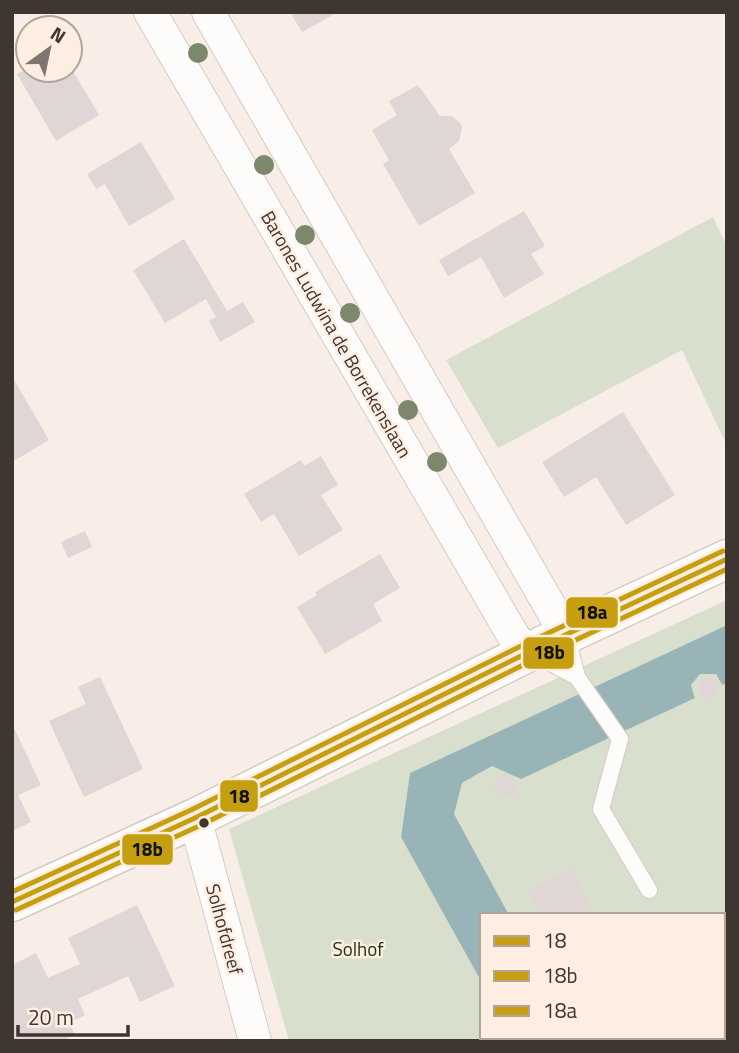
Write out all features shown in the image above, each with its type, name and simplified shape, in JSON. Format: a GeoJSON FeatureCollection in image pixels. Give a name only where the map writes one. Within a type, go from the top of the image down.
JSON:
{"type":"FeatureCollection","features":[{"type":"Feature","properties":{"kind":"street","name":"Barones Ludwina de Borrekenslaan"},"geometry":{"type":"LineString","coordinates":[[150,12],[507,625],[516,640],[529,652]]}},
{"type":"Feature","properties":{"kind":"street"},"geometry":{"type":"LineString","coordinates":[[208,12],[566,635]]}},
{"type":"Feature","properties":{"kind":"street"},"geometry":{"type":"LineString","coordinates":[[12,902],[195,818],[529,652],[727,559]]}},
{"type":"Feature","properties":{"kind":"street","name":"Solhofdreef"},"geometry":{"type":"LineString","coordinates":[[195,818],[255,1041]]}},
{"type":"Feature","properties":{"kind":"lane"},"geometry":{"type":"LineString","coordinates":[[566,635],[581,683],[620,739],[601,809],[649,890]]}},
{"type":"Feature","properties":{"kind":"lane"},"geometry":{"type":"LineString","coordinates":[[529,652],[581,683]]}},
{"type":"Feature","properties":{"kind":"green space"},"geometry":{"type":"Polygon","coordinates":[[[713,217],[727,247],[727,446],[682,350],[498,448],[446,360],[713,217]]]}},
{"type":"Feature","properties":{"kind":"green space","name":"Solhof"},"geometry":{"type":"Polygon","coordinates":[[[727,600],[727,625],[410,773],[401,837],[480,979],[480,1039],[514,1041],[289,1041],[229,829],[727,600]]]}},
{"type":"Feature","properties":{"kind":"green space"},"geometry":{"type":"Polygon","coordinates":[[[700,674],[716,674],[722,685],[727,683],[727,1041],[579,1041],[578,1039],[725,1039],[725,913],[508,913],[453,814],[462,783],[492,766],[695,697],[691,685],[700,674]]]}},
{"type":"Feature","properties":{"kind":"water"},"geometry":{"type":"Polygon","coordinates":[[[727,625],[727,683],[722,685],[716,674],[700,674],[691,685],[695,698],[521,779],[492,766],[462,783],[454,814],[508,913],[480,913],[480,979],[401,837],[410,773],[727,625]]]}},
{"type":"Feature","properties":{"kind":"building"},"geometry":{"type":"Polygon","coordinates":[[[290,12],[338,12],[302,32],[290,12]]]}},
{"type":"Feature","properties":{"kind":"building"},"geometry":{"type":"Polygon","coordinates":[[[23,84],[81,84],[99,115],[56,141],[23,84]]]}},
{"type":"Feature","properties":{"kind":"building"},"geometry":{"type":"Polygon","coordinates":[[[418,85],[440,116],[452,116],[460,123],[462,128],[459,141],[449,149],[475,193],[419,226],[383,164],[389,160],[372,130],[397,115],[389,101],[418,85]]]}},
{"type":"Feature","properties":{"kind":"building"},"geometry":{"type":"Polygon","coordinates":[[[141,142],[175,199],[129,226],[105,184],[96,189],[87,174],[141,142]]]}},
{"type":"Feature","properties":{"kind":"building"},"geometry":{"type":"Polygon","coordinates":[[[524,211],[545,246],[531,254],[544,274],[504,298],[481,257],[448,276],[439,260],[524,211]]]}},
{"type":"Feature","properties":{"kind":"building"},"geometry":{"type":"Polygon","coordinates":[[[184,239],[227,311],[243,302],[255,322],[220,342],[209,321],[216,317],[206,299],[165,323],[133,270],[184,239]]]}},
{"type":"Feature","properties":{"kind":"building"},"geometry":{"type":"Polygon","coordinates":[[[12,376],[49,440],[12,462],[12,376]]]}},
{"type":"Feature","properties":{"kind":"building"},"geometry":{"type":"Polygon","coordinates":[[[623,412],[675,495],[626,525],[596,477],[564,497],[542,462],[623,412]]]}},
{"type":"Feature","properties":{"kind":"building"},"geometry":{"type":"Polygon","coordinates":[[[321,456],[338,485],[321,495],[343,530],[299,556],[274,514],[261,522],[244,494],[301,460],[304,466],[321,456]]]}},
{"type":"Feature","properties":{"kind":"building"},"geometry":{"type":"Polygon","coordinates":[[[85,531],[92,547],[68,558],[61,542],[85,531]]]}},
{"type":"Feature","properties":{"kind":"building"},"geometry":{"type":"Polygon","coordinates":[[[380,554],[400,588],[373,604],[382,621],[325,654],[297,607],[317,595],[315,592],[380,554]]]}},
{"type":"Feature","properties":{"kind":"building"},"geometry":{"type":"Polygon","coordinates":[[[100,677],[143,769],[84,797],[49,721],[86,704],[78,687],[100,677]]]}},
{"type":"Feature","properties":{"kind":"building"},"geometry":{"type":"Polygon","coordinates":[[[704,678],[712,678],[718,688],[712,698],[704,698],[698,692],[698,684],[704,678]]]}},
{"type":"Feature","properties":{"kind":"building"},"geometry":{"type":"Polygon","coordinates":[[[12,724],[41,785],[18,795],[31,822],[12,831],[12,724]]]}},
{"type":"Feature","properties":{"kind":"building"},"geometry":{"type":"Polygon","coordinates":[[[506,775],[514,778],[517,786],[514,794],[506,797],[498,794],[495,786],[498,778],[506,775]]]}},
{"type":"Feature","properties":{"kind":"building"},"geometry":{"type":"Polygon","coordinates":[[[571,869],[593,913],[541,913],[528,890],[571,869]]]}},
{"type":"Feature","properties":{"kind":"building"},"geometry":{"type":"Polygon","coordinates":[[[137,905],[175,986],[140,1002],[128,976],[78,999],[85,1015],[69,1023],[75,1035],[62,1041],[12,1041],[12,965],[36,953],[48,978],[80,964],[68,938],[137,905]]]}},
{"type":"Feature","properties":{"kind":"building"},"geometry":{"type":"Polygon","coordinates":[[[727,913],[727,1009],[725,1008],[727,913]]]}},
{"type":"Feature","properties":{"kind":"transit line","name":"18a"},"geometry":{"type":"LineString","coordinates":[[12,892],[191,810],[525,644],[723,551]]}},
{"type":"Feature","properties":{"kind":"transit line","name":"18"},"geometry":{"type":"LineString","coordinates":[[12,902],[195,818],[529,652],[727,559]]}},
{"type":"Feature","properties":{"kind":"transit line","name":"18b"},"geometry":{"type":"LineString","coordinates":[[16,910],[199,826],[533,660],[727,569]]}}]}
